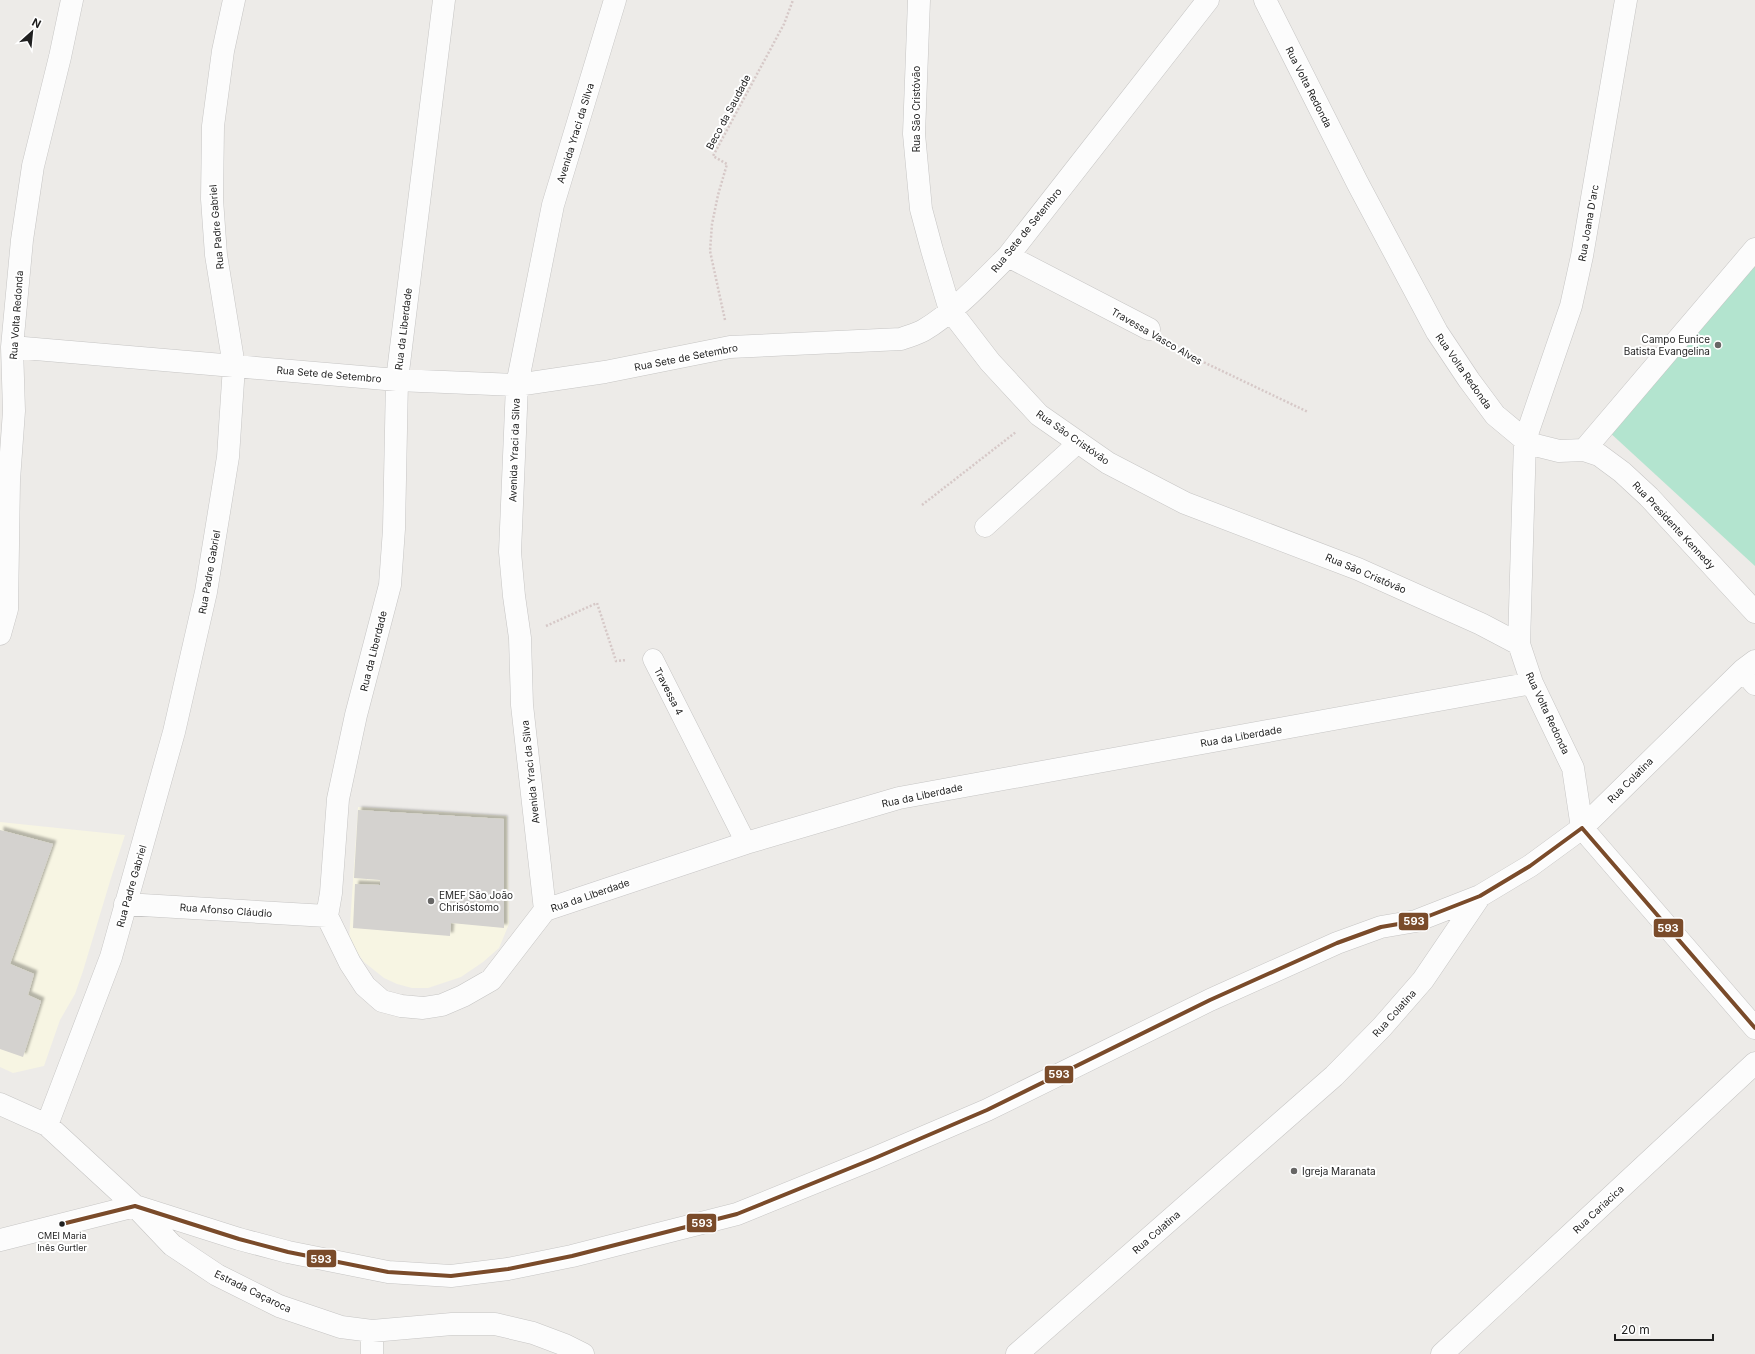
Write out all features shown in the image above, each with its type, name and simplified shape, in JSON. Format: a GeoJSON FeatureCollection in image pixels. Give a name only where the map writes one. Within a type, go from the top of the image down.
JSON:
{"type":"FeatureCollection","features":[{"type":"Feature","properties":{"kind":"street","name":"Rua Volta Redonda"},"geometry":{"type":"LineString","coordinates":[[0,634],[7,609],[9,480],[14,410],[12,347],[22,240],[32,166],[60,57],[72,0]]}},
{"type":"Feature","properties":{"kind":"street","name":"Rua Padre Gabriel"},"geometry":{"type":"LineString","coordinates":[[47,1124],[111,957],[174,732],[206,592],[228,457],[234,366],[216,254],[212,199],[213,126],[223,51],[234,0]]}},
{"type":"Feature","properties":{"kind":"street","name":"Rua da Liberdade"},"geometry":{"type":"LineString","coordinates":[[444,0],[397,380],[394,529],[390,585],[356,715],[338,799],[331,893],[327,916],[350,963],[365,986],[382,1001],[401,1006],[423,1008],[442,1005],[463,996],[491,980],[545,910],[746,843],[899,798],[1532,683]]}},
{"type":"Feature","properties":{"kind":"street","name":"Avenida Yraci da Silva"},"geometry":{"type":"LineString","coordinates":[[545,910],[522,705],[520,638],[510,552],[517,384],[553,205],[616,0]]}},
{"type":"Feature","properties":{"kind":"street","name":"Rua São Cristóvão"},"geometry":{"type":"LineString","coordinates":[[919,0],[914,134],[917,172],[921,209],[950,310],[990,362],[1039,415],[1108,463],[1185,503],[1358,569],[1482,624],[1519,644]]}},
{"type":"Feature","properties":{"kind":"street","name":"Rua Sete de Setembro"},"geometry":{"type":"LineString","coordinates":[[12,347],[397,380],[517,384],[605,372],[730,347],[901,339],[924,330],[950,310],[981,284],[1008,256],[1208,0]]}},
{"type":"Feature","properties":{"kind":"street","name":"Rua Volta Redonda"},"geometry":{"type":"LineString","coordinates":[[1265,0],[1358,184],[1437,332],[1468,380],[1495,415],[1525,440],[1519,644],[1532,683],[1573,768],[1582,828]]}},
{"type":"Feature","properties":{"kind":"street","name":"Rua Joana D'arc"},"geometry":{"type":"LineString","coordinates":[[1525,440],[1553,361],[1572,299],[1582,256],[1626,0]]}},
{"type":"Feature","properties":{"kind":"street"},"geometry":{"type":"LineString","coordinates":[[1525,440],[1559,451],[1584,450],[1755,249]]}},
{"type":"Feature","properties":{"kind":"street","name":"Travessa Vasco Alves"},"geometry":{"type":"LineString","coordinates":[[1008,256],[1149,329]]}},
{"type":"Feature","properties":{"kind":"street","name":"Rua Presidente Kennedy"},"geometry":{"type":"LineString","coordinates":[[1584,450],[1599,455],[1622,472],[1649,497],[1755,612]]}},
{"type":"Feature","properties":{"kind":"street","name":"Rua Colatina"},"geometry":{"type":"LineString","coordinates":[[1017,1354],[1334,1076],[1382,1026],[1423,980],[1480,896],[1530,866],[1582,828],[1751,671]]}},
{"type":"Feature","properties":{"kind":"street"},"geometry":{"type":"LineString","coordinates":[[1582,828],[1755,1028]]}},
{"type":"Feature","properties":{"kind":"street"},"geometry":{"type":"LineString","coordinates":[[0,1240],[136,1206],[238,1239],[288,1252],[388,1272],[451,1276],[508,1269],[572,1256],[737,1214],[875,1158],[987,1110],[1210,1000],[1337,943],[1381,928],[1416,921],[1480,896]]}},
{"type":"Feature","properties":{"kind":"street","name":"Rua Afonso Cláudio"},"geometry":{"type":"LineString","coordinates":[[125,904],[327,916]]}},
{"type":"Feature","properties":{"kind":"street","name":"Rua Cariacica"},"geometry":{"type":"LineString","coordinates":[[1442,1354],[1755,1063]]}},
{"type":"Feature","properties":{"kind":"street","name":"Estrada Caçaroca"},"geometry":{"type":"LineString","coordinates":[[0,1104],[47,1124],[136,1206],[172,1245],[217,1275],[279,1306],[341,1327],[372,1331],[452,1324],[495,1324],[533,1334],[565,1345],[583,1354]]}},
{"type":"Feature","properties":{"kind":"street"},"geometry":{"type":"LineString","coordinates":[[372,1331],[372,1354]]}},
{"type":"Feature","properties":{"kind":"lane"},"geometry":{"type":"LineString","coordinates":[[985,527],[1079,442]]}},
{"type":"Feature","properties":{"kind":"lane","name":"Travessa 4"},"geometry":{"type":"LineString","coordinates":[[653,659],[746,843]]}},
{"type":"Feature","properties":{"kind":"path","name":"Beco da Saudade"},"geometry":{"type":"LineString","coordinates":[[730,347],[710,251],[712,224],[718,195],[727,164],[713,156],[784,24],[793,0]]}},
{"type":"Feature","properties":{"kind":"path","name":"Travessa Vasco Alves"},"geometry":{"type":"LineString","coordinates":[[1149,329],[1198,360],[1308,412]]}},
{"type":"Feature","properties":{"kind":"path"},"geometry":{"type":"LineString","coordinates":[[922,505],[1039,415]]}},
{"type":"Feature","properties":{"kind":"path","name":"Travessa 4"},"geometry":{"type":"LineString","coordinates":[[520,638],[597,603],[616,661],[653,659]]}},
{"type":"Feature","properties":{"kind":"shaded area","name":"EMEF São João Chrisóstomo"},"geometry":{"type":"Polygon","coordinates":[[[358,807],[507,816],[509,924],[499,948],[483,962],[461,977],[428,988],[412,988],[397,984],[384,978],[364,962],[349,939],[358,807]]]}},
{"type":"Feature","properties":{"kind":"shaded area"},"geometry":{"type":"Polygon","coordinates":[[[0,822],[125,835],[75,994],[60,1020],[44,1066],[13,1073],[0,1067],[0,822]]]}},
{"type":"Feature","properties":{"kind":"green space","name":"Campo Eunice Batista Evangelina"},"geometry":{"type":"Polygon","coordinates":[[[1755,259],[1755,566],[1607,430],[1755,259]]]}},
{"type":"Feature","properties":{"kind":"building","name":"EMEF São João Chrisóstomo"},"geometry":{"type":"Polygon","coordinates":[[[358,810],[504,819],[504,928],[451,923],[450,936],[353,928],[355,884],[380,885],[380,880],[354,878],[358,810]]]}},
{"type":"Feature","properties":{"kind":"building"},"geometry":{"type":"Polygon","coordinates":[[[0,830],[53,844],[10,964],[34,974],[28,995],[41,1001],[23,1057],[0,1049],[0,830]]]}},
{"type":"Feature","properties":{"kind":"transit line","name":"593"},"geometry":{"type":"LineString","coordinates":[[1582,828],[1755,1028]]}},
{"type":"Feature","properties":{"kind":"transit line","name":"593"},"geometry":{"type":"LineString","coordinates":[[135,1206],[239,1239],[288,1252],[388,1272],[451,1276],[508,1269],[572,1256],[737,1214],[875,1158],[987,1110],[1210,1000],[1337,943],[1381,927],[1416,921],[1480,896],[1530,866],[1582,828]]}},
{"type":"Feature","properties":{"kind":"transit line","name":"593"},"geometry":{"type":"LineString","coordinates":[[62,1224],[135,1206]]}},
{"type":"Feature","properties":{"kind":"place","name":"Campo Eunice Batista Evangelina"},"geometry":{"type":"Point","coordinates":[1718,345]}},
{"type":"Feature","properties":{"kind":"place","name":"EMEF São João Chrisóstomo"},"geometry":{"type":"Point","coordinates":[431,901]}},
{"type":"Feature","properties":{"kind":"place","name":"Igreja Maranata"},"geometry":{"type":"Point","coordinates":[1294,1171]}},
{"type":"Feature","properties":{"kind":"place","name":"CMEI Maria Inês Gurtler"},"geometry":{"type":"Point","coordinates":[62,1224]}}]}
